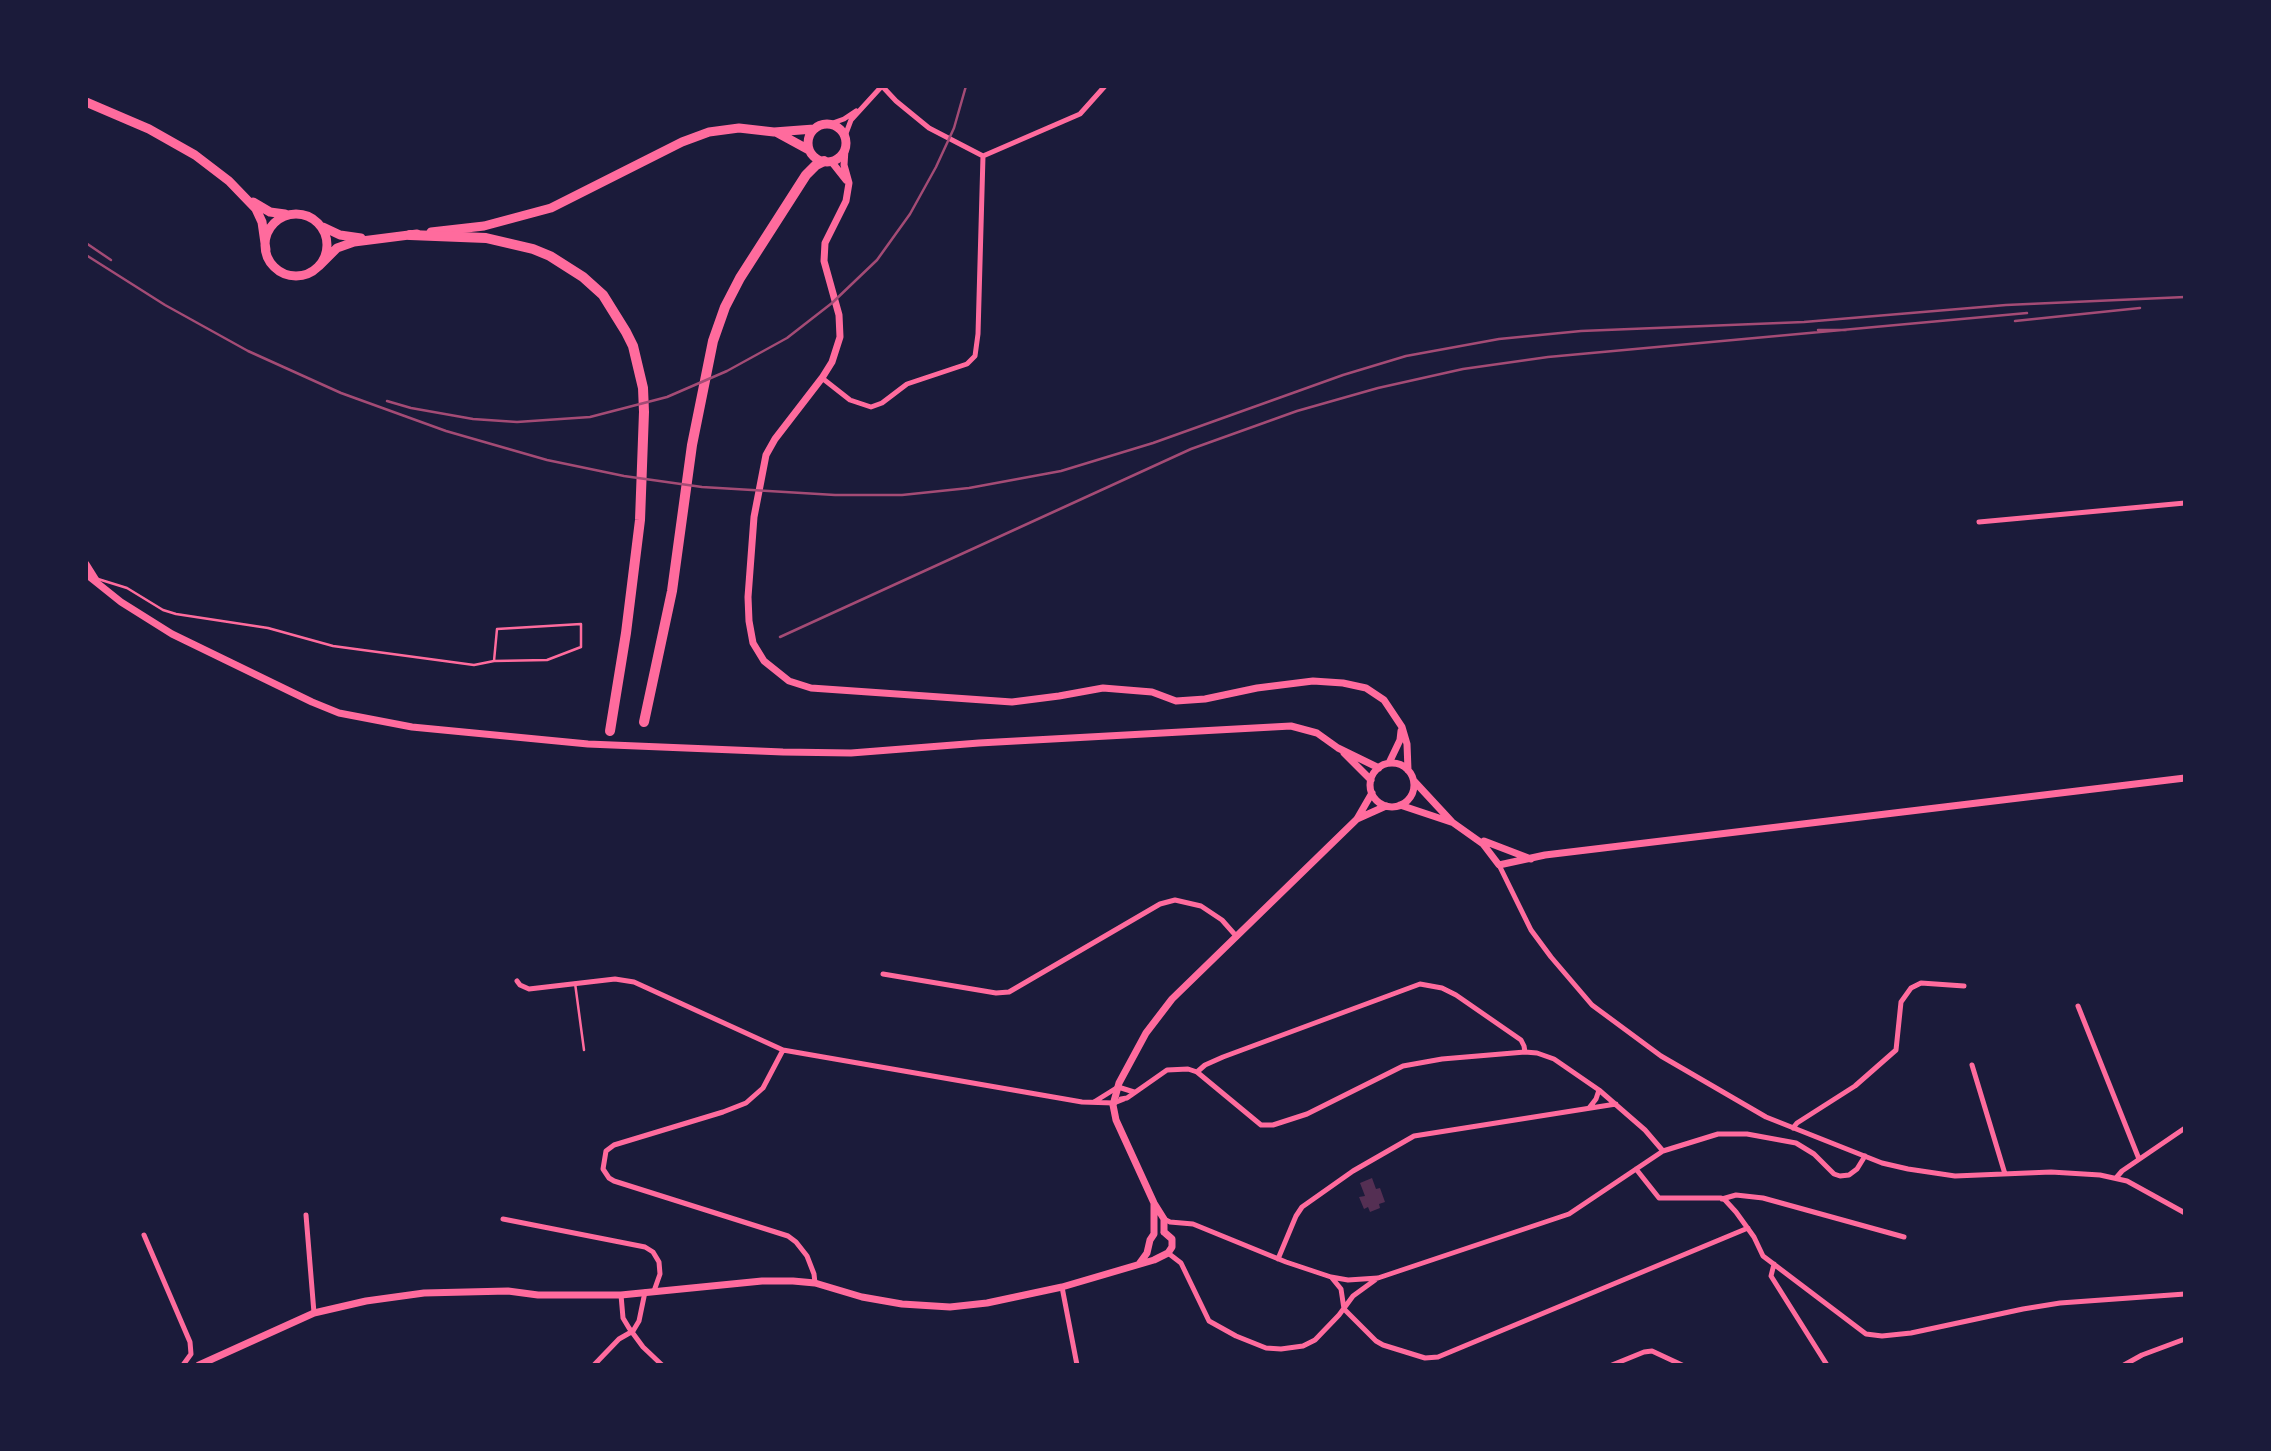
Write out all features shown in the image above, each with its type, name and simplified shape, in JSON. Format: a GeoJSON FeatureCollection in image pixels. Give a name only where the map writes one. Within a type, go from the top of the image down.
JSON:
{"type":"FeatureCollection","features":[{"type":"Feature","properties":{"kind":"highway"},"geometry":{"type":"LineString","coordinates":[[644,722],[672,591],[692,445],[713,341],[725,307],[740,278],[806,175],[816,165],[827,161]]}},
{"type":"Feature","properties":{"kind":"highway"},"geometry":{"type":"LineString","coordinates":[[410,235],[486,238],[533,248],[564,263],[603,295],[626,332],[643,388],[640,520],[610,731]]}},
{"type":"Feature","properties":{"kind":"main road"},"geometry":{"type":"LineString","coordinates":[[86,102],[149,129],[195,155],[240,192],[270,212],[309,215],[323,227],[340,235],[370,239]]}},
{"type":"Feature","properties":{"kind":"main road"},"geometry":{"type":"LineString","coordinates":[[240,192],[256,209],[262,222],[265,250],[275,268],[292,276],[302,276],[320,266],[337,248],[370,239],[484,226],[551,208],[682,142],[709,132],[739,128],[774,132],[830,124],[839,128],[845,136],[845,149],[840,157],[827,161],[815,157],[810,150],[774,132]]}},
{"type":"Feature","properties":{"kind":"main road"},"geometry":{"type":"LineString","coordinates":[[810,150],[809,138],[814,128]]}},
{"type":"Feature","properties":{"kind":"main road"},"geometry":{"type":"LineString","coordinates":[[265,250],[268,231],[281,217],[290,214]]}},
{"type":"Feature","properties":{"kind":"main road"},"geometry":{"type":"LineString","coordinates":[[320,266],[328,243],[323,227]]}},
{"type":"Feature","properties":{"kind":"street"},"geometry":{"type":"LineString","coordinates":[[845,136],[851,120],[882,86],[929,128],[983,156]]}},
{"type":"Feature","properties":{"kind":"street"},"geometry":{"type":"LineString","coordinates":[[983,156],[1080,114],[1105,86]]}},
{"type":"Feature","properties":{"kind":"street"},"geometry":{"type":"LineString","coordinates":[[830,124],[861,107]]}},
{"type":"Feature","properties":{"kind":"street"},"geometry":{"type":"LineString","coordinates":[[845,149],[844,165],[849,183],[846,201],[824,243],[824,261],[839,315],[840,337],[832,362],[822,378],[775,439],[766,455],[754,517],[748,597],[749,621],[753,643],[764,661],[789,681],[811,688],[1012,702],[1103,688],[1152,692],[1175,701],[1205,699],[1257,688],[1313,681],[1343,683],[1366,688],[1384,700],[1402,727],[1407,744],[1408,771]]}},
{"type":"Feature","properties":{"kind":"street"},"geometry":{"type":"LineString","coordinates":[[822,378],[850,400],[871,407],[907,384],[967,364],[975,356],[978,334],[983,156]]}},
{"type":"Feature","properties":{"kind":"street"},"geometry":{"type":"LineString","coordinates":[[827,161],[849,183]]}},
{"type":"Feature","properties":{"kind":"street"},"geometry":{"type":"LineString","coordinates":[[1979,522],[2185,503]]}},
{"type":"Feature","properties":{"kind":"street"},"geometry":{"type":"LineString","coordinates":[[86,564],[97,581]]}},
{"type":"Feature","properties":{"kind":"street"},"geometry":{"type":"LineString","coordinates":[[86,574],[121,602],[172,635],[340,713],[412,727],[587,744],[851,753],[979,743],[1291,726],[1317,733],[1338,748],[1371,779]]}},
{"type":"Feature","properties":{"kind":"street"},"geometry":{"type":"LineString","coordinates":[[1389,763],[1400,740],[1402,727]]}},
{"type":"Feature","properties":{"kind":"street"},"geometry":{"type":"LineString","coordinates":[[1338,748],[1379,768]]}},
{"type":"Feature","properties":{"kind":"street"},"geometry":{"type":"LineString","coordinates":[[1386,806],[1377,801],[1372,793],[1371,779],[1379,768],[1389,763],[1397,764],[1408,771],[1452,822],[1492,853],[1531,930],[1592,1004],[1661,1056],[1766,1116],[1865,1156],[1908,1169],[1945,1175],[2050,1172],[2116,1178],[2185,1213]]}},
{"type":"Feature","properties":{"kind":"street"},"geometry":{"type":"LineString","coordinates":[[1499,865],[1545,855],[2185,778]]}},
{"type":"Feature","properties":{"kind":"street"},"geometry":{"type":"LineString","coordinates":[[1400,805],[1412,796],[1414,781]]}},
{"type":"Feature","properties":{"kind":"street"},"geometry":{"type":"LineString","coordinates":[[1372,793],[1357,820],[1159,1014],[1118,1087],[1116,1120],[1154,1203],[1168,1221],[1193,1224],[1278,1259],[1331,1277],[1348,1280],[1378,1278],[1569,1214],[1663,1151],[1718,1134],[1747,1134],[1796,1143],[1840,1176],[1849,1175],[1857,1169],[1865,1156]]}},
{"type":"Feature","properties":{"kind":"street"},"geometry":{"type":"LineString","coordinates":[[1357,820],[1386,806],[1400,805],[1452,822]]}},
{"type":"Feature","properties":{"kind":"street"},"geometry":{"type":"LineString","coordinates":[[1472,836],[1532,859]]}},
{"type":"Feature","properties":{"kind":"street"},"geometry":{"type":"LineString","coordinates":[[883,974],[996,993],[1009,992],[1160,904],[1175,900],[1201,905],[1222,920],[1237,937]]}},
{"type":"Feature","properties":{"kind":"street"},"geometry":{"type":"LineString","coordinates":[[517,981],[529,989],[615,979],[634,982],[783,1050],[1047,1096],[1093,1102],[1117,1100],[1167,1070],[1178,1068],[1197,1072],[1261,1125],[1273,1125],[1307,1114],[1403,1066],[1442,1059],[1525,1052],[1549,1056],[1599,1090],[1646,1129],[1663,1151]]}},
{"type":"Feature","properties":{"kind":"street"},"geometry":{"type":"LineString","coordinates":[[1197,1072],[1223,1057],[1420,984],[1442,988],[1456,995],[1521,1040],[1525,1052]]}},
{"type":"Feature","properties":{"kind":"street"},"geometry":{"type":"LineString","coordinates":[[1793,1128],[1855,1086],[1896,1050],[1901,1002],[1911,988],[1921,984],[1964,986]]}},
{"type":"Feature","properties":{"kind":"street"},"geometry":{"type":"LineString","coordinates":[[2078,1006],[2139,1159]]}},
{"type":"Feature","properties":{"kind":"street"},"geometry":{"type":"LineString","coordinates":[[783,1050],[763,1088],[746,1103],[614,1145],[606,1151],[603,1163],[605,1174],[614,1181],[779,1232],[796,1242],[807,1256],[815,1283]]}},
{"type":"Feature","properties":{"kind":"street"},"geometry":{"type":"LineString","coordinates":[[1972,1065],[2006,1174]]}},
{"type":"Feature","properties":{"kind":"street"},"geometry":{"type":"LineString","coordinates":[[1093,1102],[1118,1087],[1134,1092]]}},
{"type":"Feature","properties":{"kind":"street"},"geometry":{"type":"LineString","coordinates":[[1589,1108],[1599,1090]]}},
{"type":"Feature","properties":{"kind":"street"},"geometry":{"type":"LineString","coordinates":[[1278,1259],[1302,1207],[1353,1171],[1414,1136],[1616,1104]]}},
{"type":"Feature","properties":{"kind":"street"},"geometry":{"type":"LineString","coordinates":[[2116,1178],[2122,1171],[2185,1128]]}},
{"type":"Feature","properties":{"kind":"street"},"geometry":{"type":"LineString","coordinates":[[1636,1169],[1659,1198],[1722,1199],[1736,1195],[1763,1198],[1904,1237]]}},
{"type":"Feature","properties":{"kind":"street"},"geometry":{"type":"LineString","coordinates":[[1722,1199],[1748,1228],[1763,1256],[1858,1329],[1874,1336],[1911,1333],[2060,1303],[2185,1294]]}},
{"type":"Feature","properties":{"kind":"street"},"geometry":{"type":"LineString","coordinates":[[1154,1203],[1154,1234],[1150,1240],[1154,1253],[1165,1254],[1181,1263],[1209,1321],[1259,1346],[1281,1349],[1303,1346],[1315,1340],[1353,1296],[1378,1278]]}},
{"type":"Feature","properties":{"kind":"street"},"geometry":{"type":"LineString","coordinates":[[306,1215],[314,1313]]}},
{"type":"Feature","properties":{"kind":"street"},"geometry":{"type":"LineString","coordinates":[[503,1219],[645,1247],[653,1252],[659,1262],[660,1273],[649,1292],[639,1321],[633,1331],[618,1339],[594,1365]]}},
{"type":"Feature","properties":{"kind":"street"},"geometry":{"type":"LineString","coordinates":[[199,1365],[210,1363],[314,1313],[366,1301],[435,1292],[508,1291],[621,1295],[762,1281],[815,1283],[862,1297],[928,1307],[987,1303],[1062,1287],[1154,1261],[1165,1254],[1173,1243],[1166,1233],[1168,1221]]}},
{"type":"Feature","properties":{"kind":"street"},"geometry":{"type":"LineString","coordinates":[[1331,1277],[1341,1289],[1344,1309],[1376,1341],[1393,1349],[1431,1358],[1449,1353],[1748,1228]]}},
{"type":"Feature","properties":{"kind":"street"},"geometry":{"type":"LineString","coordinates":[[1154,1234],[1166,1233]]}},
{"type":"Feature","properties":{"kind":"street"},"geometry":{"type":"LineString","coordinates":[[144,1235],[190,1342],[191,1354],[183,1365]]}},
{"type":"Feature","properties":{"kind":"street"},"geometry":{"type":"LineString","coordinates":[[1138,1264],[1150,1247]]}},
{"type":"Feature","properties":{"kind":"street"},"geometry":{"type":"LineString","coordinates":[[1774,1264],[1771,1276],[1827,1365]]}},
{"type":"Feature","properties":{"kind":"street"},"geometry":{"type":"LineString","coordinates":[[1062,1287],[1077,1365]]}},
{"type":"Feature","properties":{"kind":"street"},"geometry":{"type":"LineString","coordinates":[[621,1295],[623,1318],[643,1347],[662,1365]]}},
{"type":"Feature","properties":{"kind":"street"},"geometry":{"type":"LineString","coordinates":[[2124,1365],[2142,1355],[2185,1339]]}},
{"type":"Feature","properties":{"kind":"street"},"geometry":{"type":"LineString","coordinates":[[1612,1365],[1653,1351],[1682,1365]]}},
{"type":"Feature","properties":{"kind":"lane"},"geometry":{"type":"LineString","coordinates":[[97,581],[127,587],[163,610],[176,614],[268,628],[333,646],[474,665],[494,661],[547,660],[581,647],[581,624],[497,629],[494,661]]}},
{"type":"Feature","properties":{"kind":"lane"},"geometry":{"type":"LineString","coordinates":[[575,983],[584,1050]]}},
{"type":"Feature","properties":{"kind":"building"},"geometry":{"type":"Polygon","coordinates":[[[1372,1178],[1376,1189],[1380,1188],[1385,1202],[1379,1204],[1380,1208],[1370,1212],[1368,1207],[1364,1209],[1359,1197],[1365,1196],[1360,1183],[1372,1178]]]}},
{"type":"Feature","properties":{"kind":"railway"},"geometry":{"type":"LineString","coordinates":[[387,401],[473,419],[517,422],[590,417],[667,397],[727,371],[787,338],[832,303],[877,260],[910,214],[936,167],[954,128],[966,86]]}},
{"type":"Feature","properties":{"kind":"railway"},"geometry":{"type":"LineString","coordinates":[[86,243],[111,260]]}},
{"type":"Feature","properties":{"kind":"railway"},"geometry":{"type":"LineString","coordinates":[[86,255],[165,305],[248,351],[341,393],[446,431],[547,460],[624,476],[702,487],[835,495],[902,495],[969,488],[1061,471],[1153,443],[1343,375],[1406,356],[1499,339],[1581,331],[1804,322],[2006,305],[2185,297]]}},
{"type":"Feature","properties":{"kind":"railway"},"geometry":{"type":"LineString","coordinates":[[2015,321],[2140,308]]}},
{"type":"Feature","properties":{"kind":"railway"},"geometry":{"type":"LineString","coordinates":[[780,637],[1191,449],[1297,411],[1378,388],[1463,369],[1548,357],[2027,313]]}},
{"type":"Feature","properties":{"kind":"railway"},"geometry":{"type":"LineString","coordinates":[[1818,330],[1846,330]]}}]}
